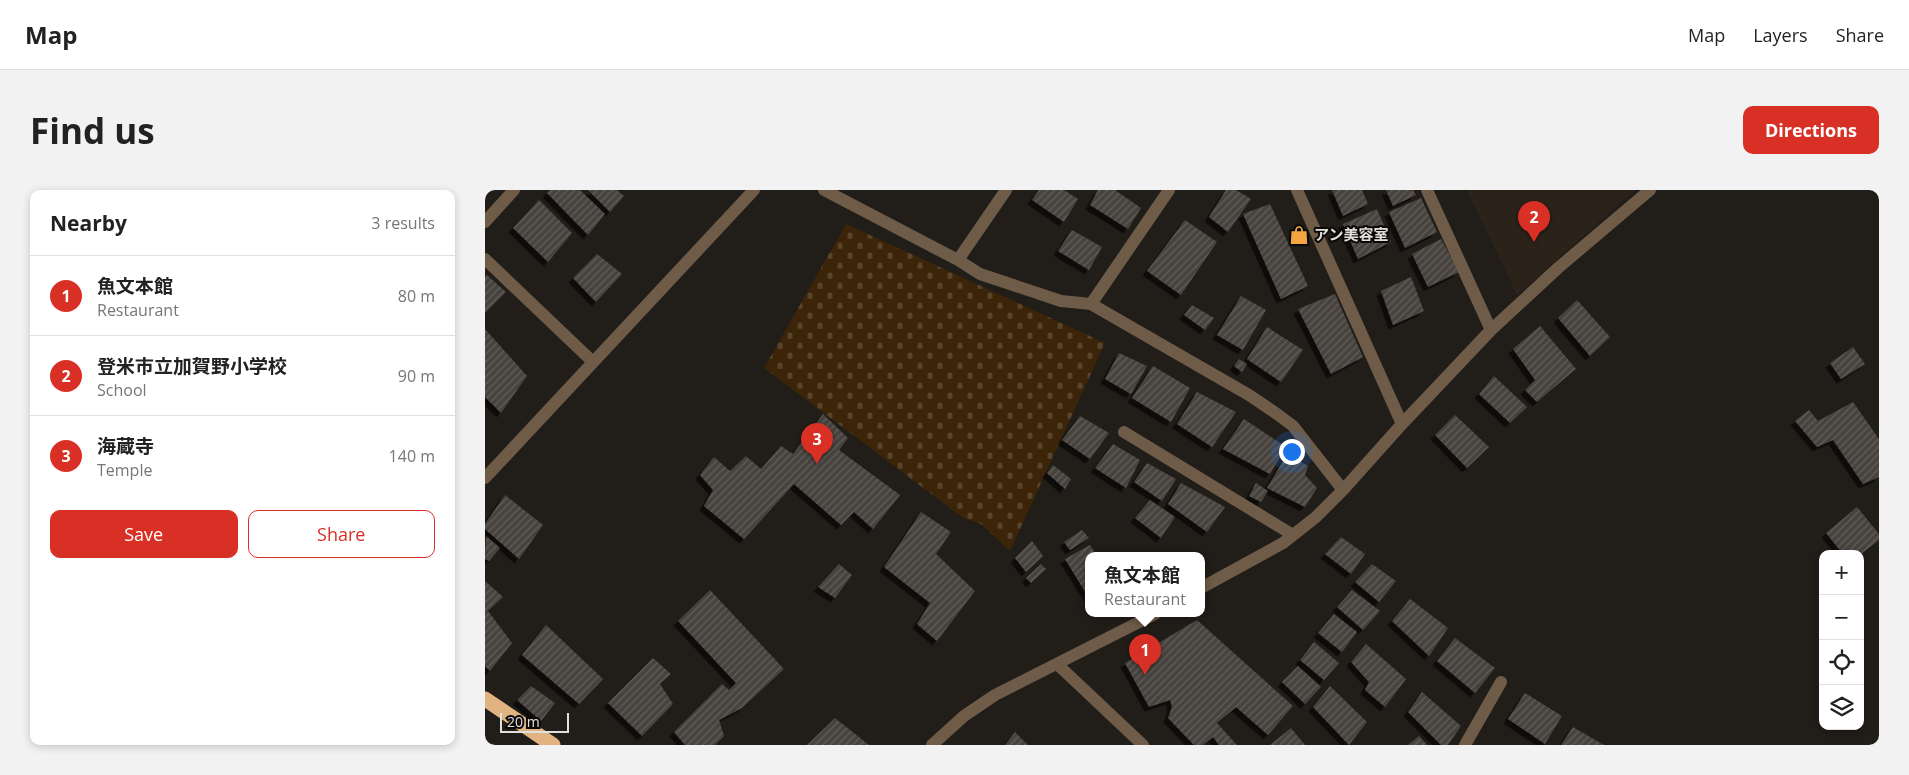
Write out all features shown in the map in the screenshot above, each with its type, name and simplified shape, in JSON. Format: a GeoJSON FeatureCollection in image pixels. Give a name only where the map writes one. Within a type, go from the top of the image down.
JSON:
{"type":"FeatureCollection","features":[{"type":"Feature","properties":{"kind":"highway"},"geometry":{"type":"LineString","coordinates":[[485,700],[553,745]]}},
{"type":"Feature","properties":{"kind":"street"},"geometry":{"type":"LineString","coordinates":[[485,222],[514,190]]}},
{"type":"Feature","properties":{"kind":"street"},"geometry":{"type":"LineString","coordinates":[[485,478],[754,190]]}},
{"type":"Feature","properties":{"kind":"street"},"geometry":{"type":"LineString","coordinates":[[824,190],[958,260],[980,274],[1061,301],[1091,304],[1249,395],[1293,426],[1343,490]]}},
{"type":"Feature","properties":{"kind":"street"},"geometry":{"type":"LineString","coordinates":[[958,260],[1005,190]]}},
{"type":"Feature","properties":{"kind":"street"},"geometry":{"type":"LineString","coordinates":[[1091,304],[1169,190]]}},
{"type":"Feature","properties":{"kind":"street"},"geometry":{"type":"LineString","coordinates":[[1297,190],[1402,424]]}},
{"type":"Feature","properties":{"kind":"street"},"geometry":{"type":"LineString","coordinates":[[1427,190],[1491,330]]}},
{"type":"Feature","properties":{"kind":"street"},"geometry":{"type":"LineString","coordinates":[[1205,586],[1283,543],[1316,517],[1491,330],[1558,268],[1650,190]]}},
{"type":"Feature","properties":{"kind":"street"},"geometry":{"type":"LineString","coordinates":[[485,259],[593,362]]}},
{"type":"Feature","properties":{"kind":"street"},"geometry":{"type":"LineString","coordinates":[[1124,432],[1293,535]]}},
{"type":"Feature","properties":{"kind":"street"},"geometry":{"type":"LineString","coordinates":[[932,745],[964,716],[995,695],[1149,617]]}},
{"type":"Feature","properties":{"kind":"street"},"geometry":{"type":"LineString","coordinates":[[1057,664],[1143,745]]}},
{"type":"Feature","properties":{"kind":"street"},"geometry":{"type":"LineString","coordinates":[[1465,745],[1501,682]]}},
{"type":"Feature","properties":{"kind":"shaded area"},"geometry":{"type":"Polygon","coordinates":[[[1467,190],[1635,190],[1517,295],[1467,190]]]}},
{"type":"Feature","properties":{"kind":"green space"},"geometry":{"type":"Polygon","coordinates":[[[846,224],[1105,343],[1010,551],[981,524],[963,518],[764,368],[846,224]]]}},
{"type":"Feature","properties":{"kind":"building"},"geometry":{"type":"Polygon","coordinates":[[[550,190],[580,190],[605,214],[588,235],[547,193],[550,190]]]}},
{"type":"Feature","properties":{"kind":"building"},"geometry":{"type":"Polygon","coordinates":[[[588,190],[617,190],[624,196],[610,212],[588,190]]]}},
{"type":"Feature","properties":{"kind":"building"},"geometry":{"type":"Polygon","coordinates":[[[1039,190],[1064,190],[1078,199],[1064,222],[1032,200],[1039,190]]]}},
{"type":"Feature","properties":{"kind":"building"},"geometry":{"type":"Polygon","coordinates":[[[1098,190],[1115,190],[1141,208],[1128,229],[1090,205],[1098,190]]]}},
{"type":"Feature","properties":{"kind":"building"},"geometry":{"type":"Polygon","coordinates":[[[1226,190],[1236,190],[1251,199],[1228,232],[1209,217],[1226,190]]]}},
{"type":"Feature","properties":{"kind":"building"},"geometry":{"type":"Polygon","coordinates":[[[1332,190],[1362,190],[1368,204],[1343,216],[1332,190]]]}},
{"type":"Feature","properties":{"kind":"building"},"geometry":{"type":"Polygon","coordinates":[[[1386,190],[1413,190],[1416,195],[1393,206],[1386,190]]]}},
{"type":"Feature","properties":{"kind":"building"},"geometry":{"type":"Polygon","coordinates":[[[1421,198],[1437,232],[1405,248],[1389,212],[1421,198]]]}},
{"type":"Feature","properties":{"kind":"building"},"geometry":{"type":"Polygon","coordinates":[[[539,200],[572,233],[548,262],[513,228],[539,200]]]}},
{"type":"Feature","properties":{"kind":"building"},"geometry":{"type":"Polygon","coordinates":[[[1270,204],[1308,286],[1281,299],[1243,214],[1270,204]]]}},
{"type":"Feature","properties":{"kind":"building"},"geometry":{"type":"Polygon","coordinates":[[[1377,209],[1391,242],[1358,259],[1343,224],[1377,209]]]}},
{"type":"Feature","properties":{"kind":"building"},"geometry":{"type":"Polygon","coordinates":[[[1185,220],[1217,242],[1181,295],[1147,271],[1185,220]]]}},
{"type":"Feature","properties":{"kind":"building"},"geometry":{"type":"Polygon","coordinates":[[[1072,230],[1102,247],[1089,270],[1058,251],[1072,230]]]}},
{"type":"Feature","properties":{"kind":"building"},"geometry":{"type":"Polygon","coordinates":[[[1441,239],[1459,272],[1428,287],[1412,254],[1441,239]]]}},
{"type":"Feature","properties":{"kind":"building"},"geometry":{"type":"Polygon","coordinates":[[[597,254],[622,274],[596,302],[573,278],[597,254]]]}},
{"type":"Feature","properties":{"kind":"building"},"geometry":{"type":"Polygon","coordinates":[[[487,275],[506,292],[485,313],[485,276],[487,275]]]}},
{"type":"Feature","properties":{"kind":"building"},"geometry":{"type":"Polygon","coordinates":[[[1411,277],[1424,311],[1393,325],[1381,291],[1411,277]]]}},
{"type":"Feature","properties":{"kind":"building"},"geometry":{"type":"Polygon","coordinates":[[[1335,294],[1363,357],[1331,374],[1298,309],[1335,294]]]}},
{"type":"Feature","properties":{"kind":"building"},"geometry":{"type":"Polygon","coordinates":[[[1241,296],[1266,310],[1243,350],[1217,335],[1241,296]]]}},
{"type":"Feature","properties":{"kind":"building"},"geometry":{"type":"Polygon","coordinates":[[[1577,300],[1610,337],[1590,356],[1558,318],[1577,300]]]}},
{"type":"Feature","properties":{"kind":"building"},"geometry":{"type":"Polygon","coordinates":[[[1192,305],[1214,318],[1205,330],[1184,315],[1192,305]]]}},
{"type":"Feature","properties":{"kind":"building"},"geometry":{"type":"Polygon","coordinates":[[[1540,326],[1576,369],[1537,402],[1525,390],[1535,380],[1513,349],[1540,326]]]}},
{"type":"Feature","properties":{"kind":"building"},"geometry":{"type":"Polygon","coordinates":[[[1267,327],[1303,350],[1281,382],[1247,359],[1267,327]]]}},
{"type":"Feature","properties":{"kind":"building"},"geometry":{"type":"Polygon","coordinates":[[[485,329],[527,376],[501,413],[485,397],[485,329]]]}},
{"type":"Feature","properties":{"kind":"building"},"geometry":{"type":"Polygon","coordinates":[[[1853,347],[1865,364],[1841,379],[1830,363],[1853,347]]]}},
{"type":"Feature","properties":{"kind":"building"},"geometry":{"type":"Polygon","coordinates":[[[1119,353],[1147,366],[1131,394],[1105,379],[1119,353]]]}},
{"type":"Feature","properties":{"kind":"building"},"geometry":{"type":"Polygon","coordinates":[[[1239,359],[1247,364],[1242,372],[1234,366],[1239,359]]]}},
{"type":"Feature","properties":{"kind":"building"},"geometry":{"type":"Polygon","coordinates":[[[1153,366],[1190,388],[1171,422],[1132,398],[1153,366]]]}},
{"type":"Feature","properties":{"kind":"building"},"geometry":{"type":"Polygon","coordinates":[[[1494,376],[1527,407],[1510,423],[1479,394],[1494,376]]]}},
{"type":"Feature","properties":{"kind":"building"},"geometry":{"type":"Polygon","coordinates":[[[1197,392],[1236,412],[1212,447],[1177,424],[1197,392]]]}},
{"type":"Feature","properties":{"kind":"building"},"geometry":{"type":"Polygon","coordinates":[[[1853,402],[1879,439],[1879,477],[1863,484],[1833,440],[1817,447],[1795,421],[1809,410],[1818,421],[1853,402]]]}},
{"type":"Feature","properties":{"kind":"building"},"geometry":{"type":"Polygon","coordinates":[[[823,414],[848,438],[839,450],[900,495],[873,529],[854,512],[841,525],[794,484],[744,539],[704,506],[713,490],[700,475],[714,457],[730,471],[746,456],[761,469],[781,446],[793,454],[823,414]]]}},
{"type":"Feature","properties":{"kind":"building"},"geometry":{"type":"Polygon","coordinates":[[[1455,415],[1489,447],[1467,468],[1435,435],[1455,415]]]}},
{"type":"Feature","properties":{"kind":"building"},"geometry":{"type":"Polygon","coordinates":[[[1080,416],[1109,433],[1090,459],[1062,440],[1080,416]]]}},
{"type":"Feature","properties":{"kind":"building"},"geometry":{"type":"Polygon","coordinates":[[[1244,419],[1286,447],[1270,474],[1223,449],[1244,419]]]}},
{"type":"Feature","properties":{"kind":"building"},"geometry":{"type":"Polygon","coordinates":[[[1113,444],[1140,460],[1126,488],[1095,468],[1113,444]]]}},
{"type":"Feature","properties":{"kind":"building"},"geometry":{"type":"Polygon","coordinates":[[[1287,454],[1308,466],[1305,475],[1317,488],[1305,507],[1267,488],[1287,454]]]}},
{"type":"Feature","properties":{"kind":"building"},"geometry":{"type":"Polygon","coordinates":[[[1147,463],[1176,479],[1162,501],[1134,482],[1147,463]]]}},
{"type":"Feature","properties":{"kind":"building"},"geometry":{"type":"Polygon","coordinates":[[[1053,465],[1071,479],[1065,489],[1047,473],[1053,465]]]}},
{"type":"Feature","properties":{"kind":"building"},"geometry":{"type":"Polygon","coordinates":[[[1181,483],[1225,507],[1207,532],[1168,504],[1181,483]]]}},
{"type":"Feature","properties":{"kind":"building"},"geometry":{"type":"Polygon","coordinates":[[[1256,483],[1268,491],[1261,502],[1249,496],[1256,483]]]}},
{"type":"Feature","properties":{"kind":"building"},"geometry":{"type":"Polygon","coordinates":[[[505,495],[543,525],[519,559],[485,529],[485,524],[505,495]]]}},
{"type":"Feature","properties":{"kind":"building"},"geometry":{"type":"Polygon","coordinates":[[[1150,500],[1175,517],[1161,538],[1135,518],[1150,500]]]}},
{"type":"Feature","properties":{"kind":"building"},"geometry":{"type":"Polygon","coordinates":[[[1857,507],[1879,534],[1879,540],[1864,552],[1864,550],[1840,550],[1826,533],[1857,507]]]}},
{"type":"Feature","properties":{"kind":"building"},"geometry":{"type":"Polygon","coordinates":[[[921,512],[951,532],[936,554],[975,591],[937,641],[917,624],[930,603],[884,567],[921,512]]]}},
{"type":"Feature","properties":{"kind":"building"},"geometry":{"type":"Polygon","coordinates":[[[1082,530],[1089,538],[1070,550],[1064,542],[1082,530]]]}},
{"type":"Feature","properties":{"kind":"building"},"geometry":{"type":"Polygon","coordinates":[[[486,536],[500,548],[489,561],[485,559],[486,536]]]}},
{"type":"Feature","properties":{"kind":"building"},"geometry":{"type":"Polygon","coordinates":[[[1341,537],[1365,554],[1351,574],[1325,554],[1341,537]]]}},
{"type":"Feature","properties":{"kind":"building"},"geometry":{"type":"Polygon","coordinates":[[[1032,541],[1043,556],[1026,572],[1015,558],[1032,541]]]}},
{"type":"Feature","properties":{"kind":"building"},"geometry":{"type":"Polygon","coordinates":[[[1090,545],[1094,552],[1085,552],[1085,592],[1065,559],[1090,545]]]}},
{"type":"Feature","properties":{"kind":"building"},"geometry":{"type":"Polygon","coordinates":[[[839,564],[852,575],[835,598],[818,587],[839,564]]]}},
{"type":"Feature","properties":{"kind":"building"},"geometry":{"type":"Polygon","coordinates":[[[1041,564],[1046,569],[1031,583],[1026,578],[1041,564]]]}},
{"type":"Feature","properties":{"kind":"building"},"geometry":{"type":"Polygon","coordinates":[[[1372,564],[1396,581],[1379,602],[1355,582],[1372,564]]]}},
{"type":"Feature","properties":{"kind":"building"},"geometry":{"type":"Polygon","coordinates":[[[485,581],[503,597],[488,611],[512,643],[490,671],[485,666],[485,581]]]}},
{"type":"Feature","properties":{"kind":"building"},"geometry":{"type":"Polygon","coordinates":[[[710,590],[784,669],[742,708],[719,720],[724,736],[715,745],[685,745],[674,732],[722,684],[729,690],[736,683],[678,621],[710,590]]]}},
{"type":"Feature","properties":{"kind":"building"},"geometry":{"type":"Polygon","coordinates":[[[1352,590],[1380,611],[1363,630],[1337,607],[1352,590]]]}},
{"type":"Feature","properties":{"kind":"building"},"geometry":{"type":"Polygon","coordinates":[[[1410,599],[1448,628],[1429,656],[1392,621],[1410,599]]]}},
{"type":"Feature","properties":{"kind":"building"},"geometry":{"type":"Polygon","coordinates":[[[1334,614],[1357,632],[1342,652],[1318,633],[1334,614]]]}},
{"type":"Feature","properties":{"kind":"building"},"geometry":{"type":"Polygon","coordinates":[[[1197,620],[1293,706],[1268,735],[1236,707],[1217,723],[1237,745],[1219,745],[1213,737],[1203,745],[1194,745],[1168,718],[1172,707],[1170,700],[1149,707],[1125,663],[1197,620]]]}},
{"type":"Feature","properties":{"kind":"building"},"geometry":{"type":"Polygon","coordinates":[[[546,625],[603,679],[579,704],[522,655],[546,625]]]}},
{"type":"Feature","properties":{"kind":"building"},"geometry":{"type":"Polygon","coordinates":[[[1455,638],[1495,668],[1475,693],[1437,661],[1455,638]]]}},
{"type":"Feature","properties":{"kind":"building"},"geometry":{"type":"Polygon","coordinates":[[[1314,642],[1339,663],[1324,680],[1300,660],[1314,642]]]}},
{"type":"Feature","properties":{"kind":"building"},"geometry":{"type":"Polygon","coordinates":[[[1366,644],[1406,679],[1385,707],[1365,690],[1369,682],[1351,662],[1366,644]]]}},
{"type":"Feature","properties":{"kind":"building"},"geometry":{"type":"Polygon","coordinates":[[[653,658],[671,674],[660,684],[673,704],[642,736],[608,703],[653,658]]]}},
{"type":"Feature","properties":{"kind":"building"},"geometry":{"type":"Polygon","coordinates":[[[1298,666],[1321,687],[1305,704],[1282,682],[1298,666]]]}},
{"type":"Feature","properties":{"kind":"building"},"geometry":{"type":"Polygon","coordinates":[[[531,686],[555,703],[541,721],[517,700],[531,686]]]}},
{"type":"Feature","properties":{"kind":"building"},"geometry":{"type":"Polygon","coordinates":[[[1330,686],[1367,722],[1349,745],[1313,707],[1330,686]]]}},
{"type":"Feature","properties":{"kind":"building"},"geometry":{"type":"Polygon","coordinates":[[[1422,692],[1461,726],[1448,745],[1441,745],[1408,712],[1422,692]]]}},
{"type":"Feature","properties":{"kind":"building"},"geometry":{"type":"Polygon","coordinates":[[[1525,693],[1562,716],[1545,744],[1508,719],[1525,693]]]}},
{"type":"Feature","properties":{"kind":"building"},"geometry":{"type":"Polygon","coordinates":[[[835,718],[869,745],[807,745],[835,718]]]}},
{"type":"Feature","properties":{"kind":"building"},"geometry":{"type":"Polygon","coordinates":[[[1573,727],[1604,745],[1561,745],[1573,727]]]}},
{"type":"Feature","properties":{"kind":"building"},"geometry":{"type":"Polygon","coordinates":[[[1291,728],[1305,745],[1270,745],[1291,728]]]}},
{"type":"Feature","properties":{"kind":"building"},"geometry":{"type":"Polygon","coordinates":[[[1015,732],[1028,745],[1005,745],[1015,732]]]}},
{"type":"Feature","properties":{"kind":"building"},"geometry":{"type":"Polygon","coordinates":[[[1419,736],[1427,745],[1408,745],[1419,736]]]}},
{"type":"Feature","properties":{"kind":"place","name":"アン美容室"},"geometry":{"type":"Point","coordinates":[1299,235]}},
{"type":"Feature","properties":{"kind":"place","name":"登米市立加賀野小学校"},"geometry":{"type":"Point","coordinates":[1534,242]}},
{"type":"Feature","properties":{"kind":"place","name":"海蔵寺"},"geometry":{"type":"Point","coordinates":[817,464]}},
{"type":"Feature","properties":{"kind":"place","name":"魚文本館"},"geometry":{"type":"Point","coordinates":[1145,675]}}]}
